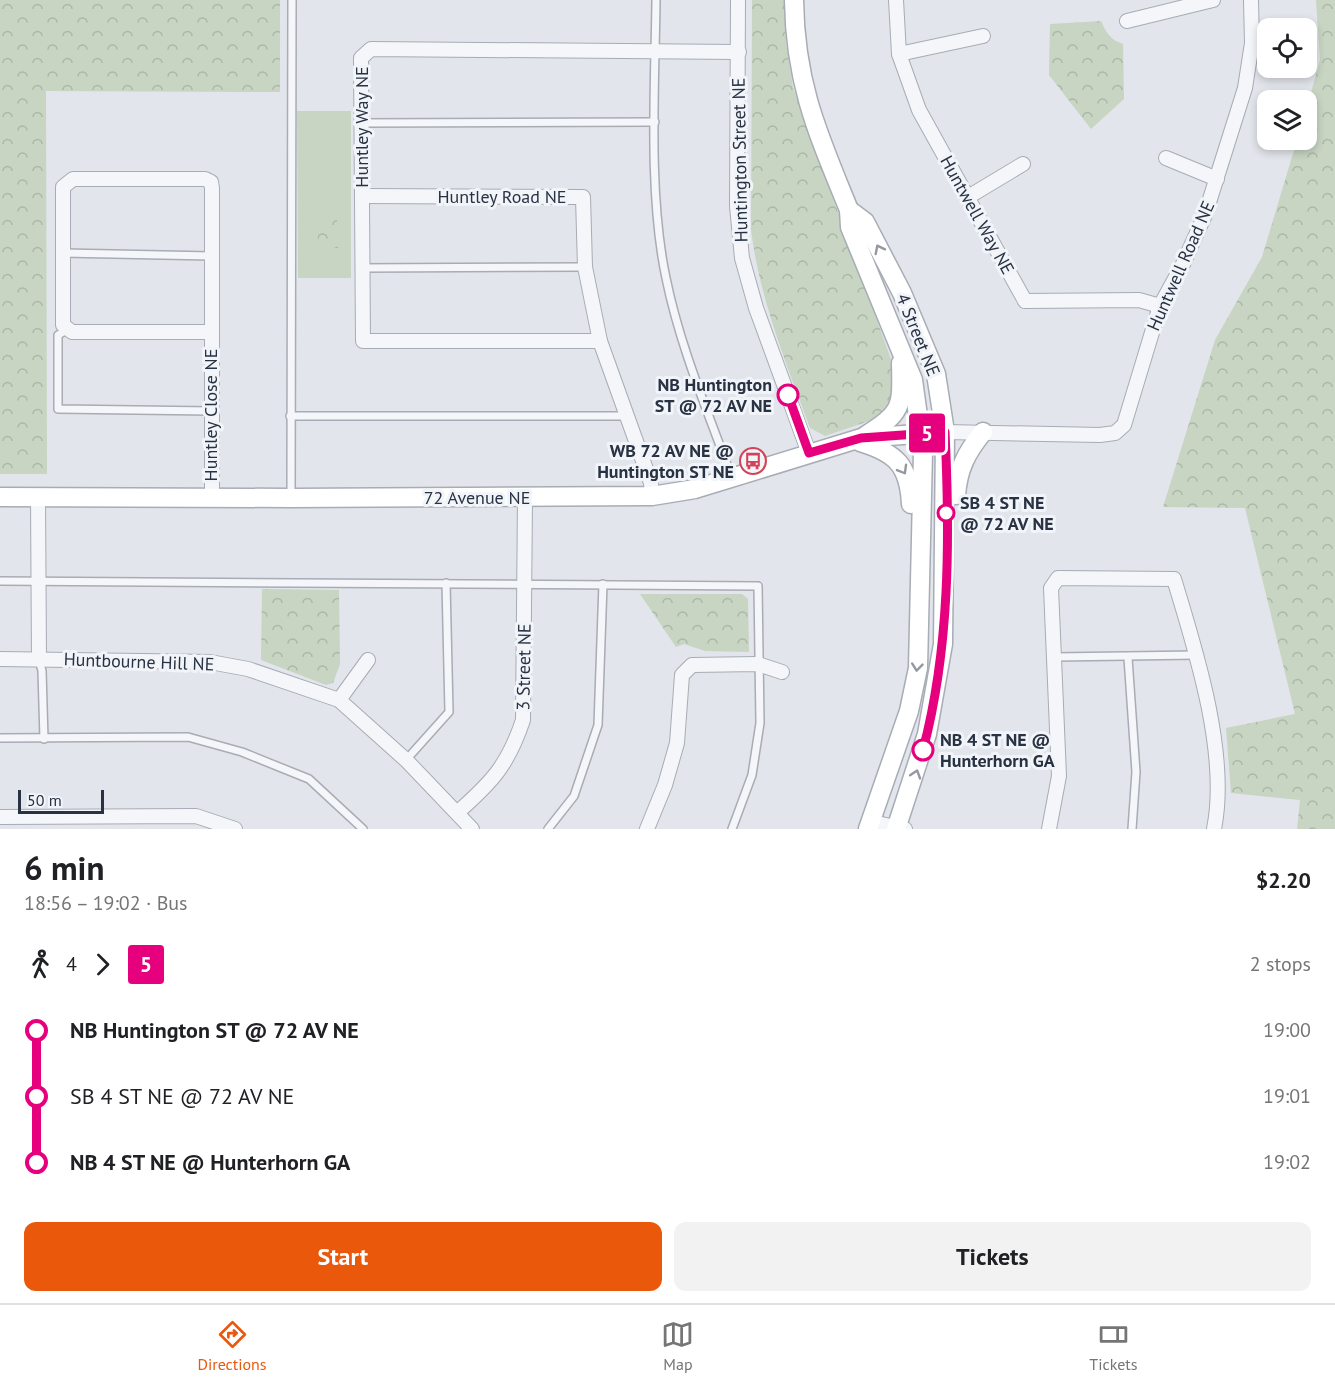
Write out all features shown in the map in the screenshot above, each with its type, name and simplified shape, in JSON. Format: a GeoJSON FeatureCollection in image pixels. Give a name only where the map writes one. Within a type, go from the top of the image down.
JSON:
{"type":"FeatureCollection","features":[{"type":"Feature","properties":{"kind":"main road","name":"4 Street NE"},"geometry":{"type":"LineString","coordinates":[[794,0],[798,67],[808,109],[849,210],[850,227],[913,380],[922,433],[918,668],[887,827]]}},
{"type":"Feature","properties":{"kind":"main road","name":"4 Street NE"},"geometry":{"type":"LineString","coordinates":[[849,210],[865,222],[902,293],[936,374],[945,432],[946,616],[940,658],[927,734],[887,827]]}},
{"type":"Feature","properties":{"kind":"main road"},"geometry":{"type":"LineString","coordinates":[[858,439],[890,420],[896,412],[901,385],[901,351]]}},
{"type":"Feature","properties":{"kind":"main road","name":"72 Avenue NE"},"geometry":{"type":"LineString","coordinates":[[0,496],[525,498],[652,496],[695,489],[732,479],[858,439],[945,432]]}},
{"type":"Feature","properties":{"kind":"main road"},"geometry":{"type":"LineString","coordinates":[[946,616],[951,587],[957,475],[966,455],[984,432]]}},
{"type":"Feature","properties":{"kind":"main road"},"geometry":{"type":"LineString","coordinates":[[922,433],[936,462],[934,622],[940,658]]}},
{"type":"Feature","properties":{"kind":"main road"},"geometry":{"type":"LineString","coordinates":[[858,439],[890,453],[898,461],[910,481],[911,574],[920,609]]}},
{"type":"Feature","properties":{"kind":"street","name":"Huntington Street NE"},"geometry":{"type":"LineString","coordinates":[[738,0],[737,207],[742,258],[756,308],[809,453]]}},
{"type":"Feature","properties":{"kind":"street","name":"Huntwell Way NE"},"geometry":{"type":"LineString","coordinates":[[896,0],[899,54],[919,110],[1025,301],[1139,300],[1160,306]]}},
{"type":"Feature","properties":{"kind":"street"},"geometry":{"type":"LineString","coordinates":[[1127,21],[1213,0]]}},
{"type":"Feature","properties":{"kind":"street","name":"Huntwell Road NE"},"geometry":{"type":"LineString","coordinates":[[945,432],[1114,433],[1124,424],[1160,306],[1184,264],[1205,215],[1245,88],[1252,43],[1251,0]]}},
{"type":"Feature","properties":{"kind":"street"},"geometry":{"type":"LineString","coordinates":[[899,54],[983,36]]}},
{"type":"Feature","properties":{"kind":"street","name":"Huntley Way NE"},"geometry":{"type":"LineString","coordinates":[[600,341],[363,341],[362,58],[371,49],[739,52]]}},
{"type":"Feature","properties":{"kind":"street"},"geometry":{"type":"LineString","coordinates":[[1166,158],[1217,179]]}},
{"type":"Feature","properties":{"kind":"street"},"geometry":{"type":"LineString","coordinates":[[968,197],[1023,164]]}},
{"type":"Feature","properties":{"kind":"street","name":"Huntley Close NE"},"geometry":{"type":"LineString","coordinates":[[211,332],[72,332],[67,330],[63,325],[63,187],[67,181],[73,178],[205,179],[211,182],[213,188],[212,498]]}},
{"type":"Feature","properties":{"kind":"street","name":"Huntley Road NE"},"geometry":{"type":"LineString","coordinates":[[363,196],[583,197],[585,267],[600,341],[651,483],[652,496]]}},
{"type":"Feature","properties":{"kind":"street"},"geometry":{"type":"LineString","coordinates":[[38,497],[39,659]]}},
{"type":"Feature","properties":{"kind":"street","name":"3 Street NE"},"geometry":{"type":"LineString","coordinates":[[458,812],[491,783],[513,751],[523,720],[525,498]]}},
{"type":"Feature","properties":{"kind":"street"},"geometry":{"type":"LineString","coordinates":[[1048,829],[1059,776],[1051,588],[1058,578],[1174,579],[1197,656],[1217,774],[1218,810],[1214,829]]}},
{"type":"Feature","properties":{"kind":"street","name":"Huntbourne Hill NE"},"geometry":{"type":"LineString","coordinates":[[0,659],[210,662],[248,669],[339,700],[406,760],[472,829]]}},
{"type":"Feature","properties":{"kind":"street"},"geometry":{"type":"LineString","coordinates":[[339,700],[368,660]]}},
{"type":"Feature","properties":{"kind":"street"},"geometry":{"type":"LineString","coordinates":[[646,829],[665,785],[677,743],[682,675],[692,665],[758,664],[782,672]]}},
{"type":"Feature","properties":{"kind":"street"},"geometry":{"type":"LineString","coordinates":[[0,817],[196,816],[235,829]]}},
{"type":"Feature","properties":{"kind":"lane"},"geometry":{"type":"LineString","coordinates":[[291,498],[292,0]]}},
{"type":"Feature","properties":{"kind":"lane"},"geometry":{"type":"LineString","coordinates":[[657,0],[658,220],[665,278],[687,358],[732,479]]}},
{"type":"Feature","properties":{"kind":"lane"},"geometry":{"type":"LineString","coordinates":[[363,123],[656,122]]}},
{"type":"Feature","properties":{"kind":"lane"},"geometry":{"type":"LineString","coordinates":[[63,253],[212,256]]}},
{"type":"Feature","properties":{"kind":"lane"},"geometry":{"type":"LineString","coordinates":[[362,268],[585,267]]}},
{"type":"Feature","properties":{"kind":"lane"},"geometry":{"type":"LineString","coordinates":[[67,330],[58,335],[57,409],[212,411]]}},
{"type":"Feature","properties":{"kind":"lane"},"geometry":{"type":"LineString","coordinates":[[290,416],[627,416]]}},
{"type":"Feature","properties":{"kind":"lane"},"geometry":{"type":"LineString","coordinates":[[0,580],[758,586],[760,723],[752,775],[732,829]]}},
{"type":"Feature","properties":{"kind":"lane"},"geometry":{"type":"LineString","coordinates":[[406,760],[449,712],[446,583]]}},
{"type":"Feature","properties":{"kind":"lane"},"geometry":{"type":"LineString","coordinates":[[549,829],[574,796],[598,725],[603,584]]}},
{"type":"Feature","properties":{"kind":"lane"},"geometry":{"type":"LineString","coordinates":[[1055,657],[1197,656]]}},
{"type":"Feature","properties":{"kind":"lane"},"geometry":{"type":"LineString","coordinates":[[1128,658],[1136,772],[1132,829]]}},
{"type":"Feature","properties":{"kind":"lane"},"geometry":{"type":"LineString","coordinates":[[39,659],[42,671],[44,739]]}},
{"type":"Feature","properties":{"kind":"lane"},"geometry":{"type":"LineString","coordinates":[[0,738],[188,737],[242,752],[309,779],[363,829]]}},
{"type":"Feature","properties":{"kind":"green space"},"geometry":{"type":"Polygon","coordinates":[[[0,0],[280,0],[280,92],[46,91],[47,474],[0,474],[0,0]]]}},
{"type":"Feature","properties":{"kind":"green space"},"geometry":{"type":"Polygon","coordinates":[[[752,0],[787,0],[786,42],[793,87],[892,362],[895,394],[884,416],[825,436],[810,428],[767,306],[755,256],[751,230],[752,0]]]}},
{"type":"Feature","properties":{"kind":"green space"},"geometry":{"type":"Polygon","coordinates":[[[1316,0],[1335,0],[1335,829],[1297,829],[1300,800],[1231,793],[1226,728],[1295,714],[1245,508],[1163,507],[1215,340],[1262,257],[1294,150],[1317,150],[1317,90],[1312,90],[1315,78],[1317,78],[1320,60],[1316,0]]]}},
{"type":"Feature","properties":{"kind":"green space"},"geometry":{"type":"Polygon","coordinates":[[[1101,21],[1109,36],[1123,44],[1124,99],[1091,129],[1049,75],[1050,24],[1101,21]]]}},
{"type":"Feature","properties":{"kind":"green space"},"geometry":{"type":"Polygon","coordinates":[[[297,111],[351,111],[351,278],[298,278],[297,111]]]}},
{"type":"Feature","properties":{"kind":"green space"},"geometry":{"type":"Polygon","coordinates":[[[337,220],[338,248],[318,248],[317,221],[337,220]]]}},
{"type":"Feature","properties":{"kind":"green space"},"geometry":{"type":"Polygon","coordinates":[[[262,589],[339,590],[340,664],[333,683],[326,685],[261,660],[262,589]]]}},
{"type":"Feature","properties":{"kind":"green space"},"geometry":{"type":"Polygon","coordinates":[[[640,594],[742,594],[748,599],[749,652],[705,651],[684,644],[676,647],[640,594]]]}},
{"type":"Feature","properties":{"kind":"bus line","name":"5"},"geometry":{"type":"LineString","coordinates":[[788,395],[809,453],[861,438],[945,432],[944,644],[923,750]]}},
{"type":"Feature","properties":{"kind":"place","name":"NB Huntington ST @ 72 AV NE"},"geometry":{"type":"Point","coordinates":[788,395]}},
{"type":"Feature","properties":{"kind":"place","name":"WB 72 AV NE @ Huntington ST NE"},"geometry":{"type":"Point","coordinates":[753,461]}},
{"type":"Feature","properties":{"kind":"place","name":"SB 4 ST NE @ 72 AV NE"},"geometry":{"type":"Point","coordinates":[946,513]}},
{"type":"Feature","properties":{"kind":"place","name":"NB 4 ST NE @ Hunterhorn GA"},"geometry":{"type":"Point","coordinates":[923,750]}}]}
